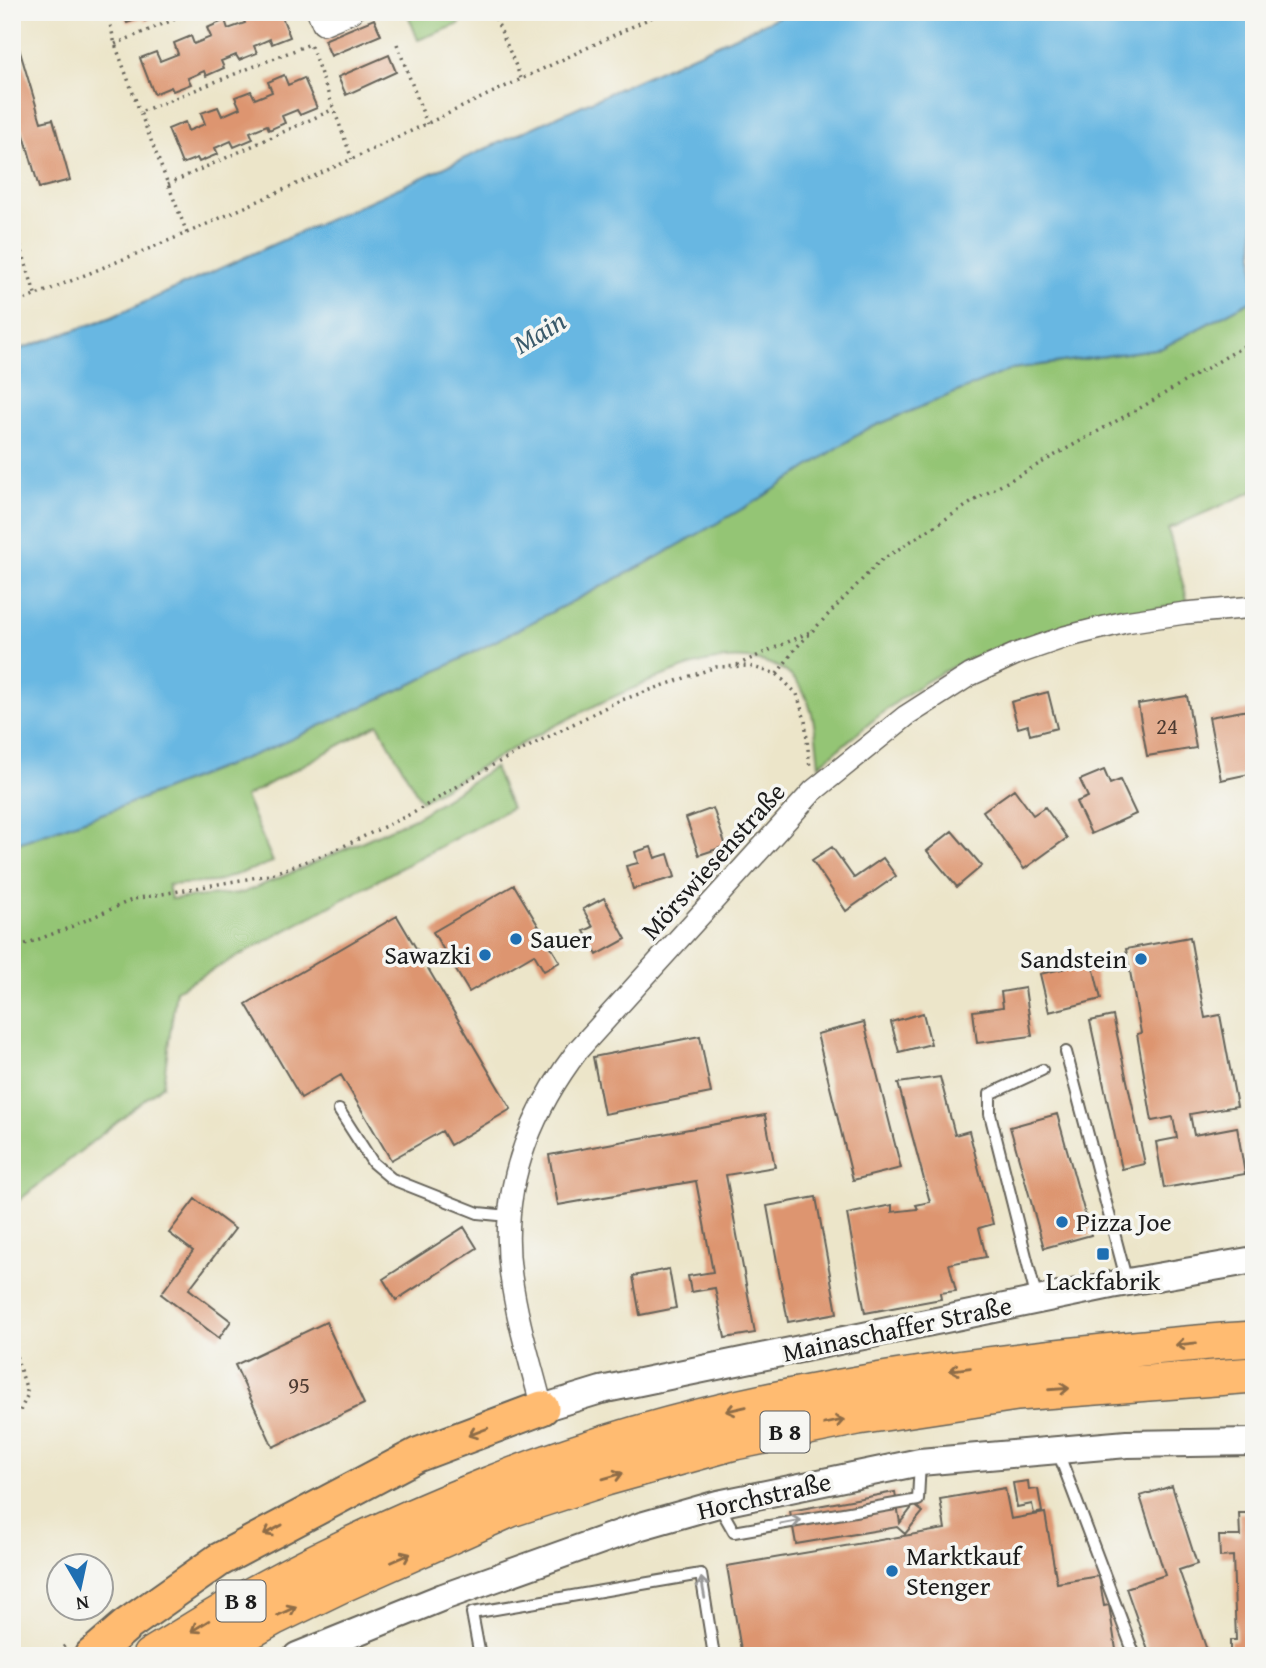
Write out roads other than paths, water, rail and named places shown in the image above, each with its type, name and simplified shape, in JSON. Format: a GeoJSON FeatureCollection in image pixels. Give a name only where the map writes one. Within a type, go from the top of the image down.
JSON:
{"type":"FeatureCollection","features":[{"type":"Feature","properties":{"kind":"highway","name":"B 8"},"geometry":{"type":"LineString","coordinates":[[150,1656],[265,1588],[398,1523],[491,1483],[597,1446],[700,1417],[852,1384],[1016,1361],[1254,1339]]}},
{"type":"Feature","properties":{"kind":"highway","name":"B 8"},"geometry":{"type":"LineString","coordinates":[[206,1656],[273,1618],[339,1586],[511,1509],[606,1478],[735,1442],[858,1417],[1017,1393],[1254,1375]]}},
{"type":"Feature","properties":{"kind":"main road"},"geometry":{"type":"LineString","coordinates":[[91,1656],[127,1625],[219,1560],[275,1529],[417,1455],[542,1408]]}},
{"type":"Feature","properties":{"kind":"street"},"geometry":{"type":"LineString","coordinates":[[318,12],[323,24],[352,12]]}},
{"type":"Feature","properties":{"kind":"street","name":"Mörswiesenstraße"},"geometry":{"type":"LineString","coordinates":[[542,1408],[511,1276],[509,1216],[520,1158],[537,1114],[557,1079],[578,1051],[813,790],[906,716],[970,675],[1065,637],[1125,622],[1254,607]]}},
{"type":"Feature","properties":{"kind":"street","name":"Mainaschaffer Straße"},"geometry":{"type":"LineString","coordinates":[[542,1408],[601,1390],[1127,1282],[1254,1260]]}},
{"type":"Feature","properties":{"kind":"street","name":"Horchstraße"},"geometry":{"type":"LineString","coordinates":[[297,1656],[443,1597],[616,1535],[718,1504],[920,1462],[1127,1444],[1254,1442]]}},
{"type":"Feature","properties":{"kind":"lane"},"geometry":{"type":"LineString","coordinates":[[1066,1052],[1127,1282]]}},
{"type":"Feature","properties":{"kind":"lane"},"geometry":{"type":"LineString","coordinates":[[1037,1300],[990,1114],[990,1094],[1042,1070]]}},
{"type":"Feature","properties":{"kind":"lane"},"geometry":{"type":"LineString","coordinates":[[339,1110],[373,1163],[392,1179],[478,1213],[509,1216]]}},
{"type":"Feature","properties":{"kind":"lane"},"geometry":{"type":"LineString","coordinates":[[1058,1450],[1135,1656]]}},
{"type":"Feature","properties":{"kind":"lane"},"geometry":{"type":"LineString","coordinates":[[718,1504],[734,1532],[918,1500],[920,1462]]}},
{"type":"Feature","properties":{"kind":"lane"},"geometry":{"type":"LineString","coordinates":[[480,1656],[472,1613],[701,1574],[715,1656]]}},
{"type":"Feature","properties":{"kind":"water","name":"Main"},"geometry":{"type":"Polygon","coordinates":[[[789,12],[1254,12],[1254,299],[1162,348],[1012,369],[865,430],[758,500],[643,565],[414,683],[276,746],[110,811],[12,845],[12,352],[112,317],[789,12]]]}},
{"type":"Feature","properties":{"kind":"place","name":"Sauer"},"geometry":{"type":"Point","coordinates":[516,939]}},
{"type":"Feature","properties":{"kind":"place","name":"Sawazki"},"geometry":{"type":"Point","coordinates":[485,955]}},
{"type":"Feature","properties":{"kind":"place","name":"Sandstein"},"geometry":{"type":"Point","coordinates":[1141,959]}},
{"type":"Feature","properties":{"kind":"place","name":"Pizza Joe"},"geometry":{"type":"Point","coordinates":[1062,1222]}},
{"type":"Feature","properties":{"kind":"place","name":"Lackfabrik"},"geometry":{"type":"Point","coordinates":[1103,1254]}},
{"type":"Feature","properties":{"kind":"place","name":"Marktkauf Stenger"},"geometry":{"type":"Point","coordinates":[892,1571]}}]}
